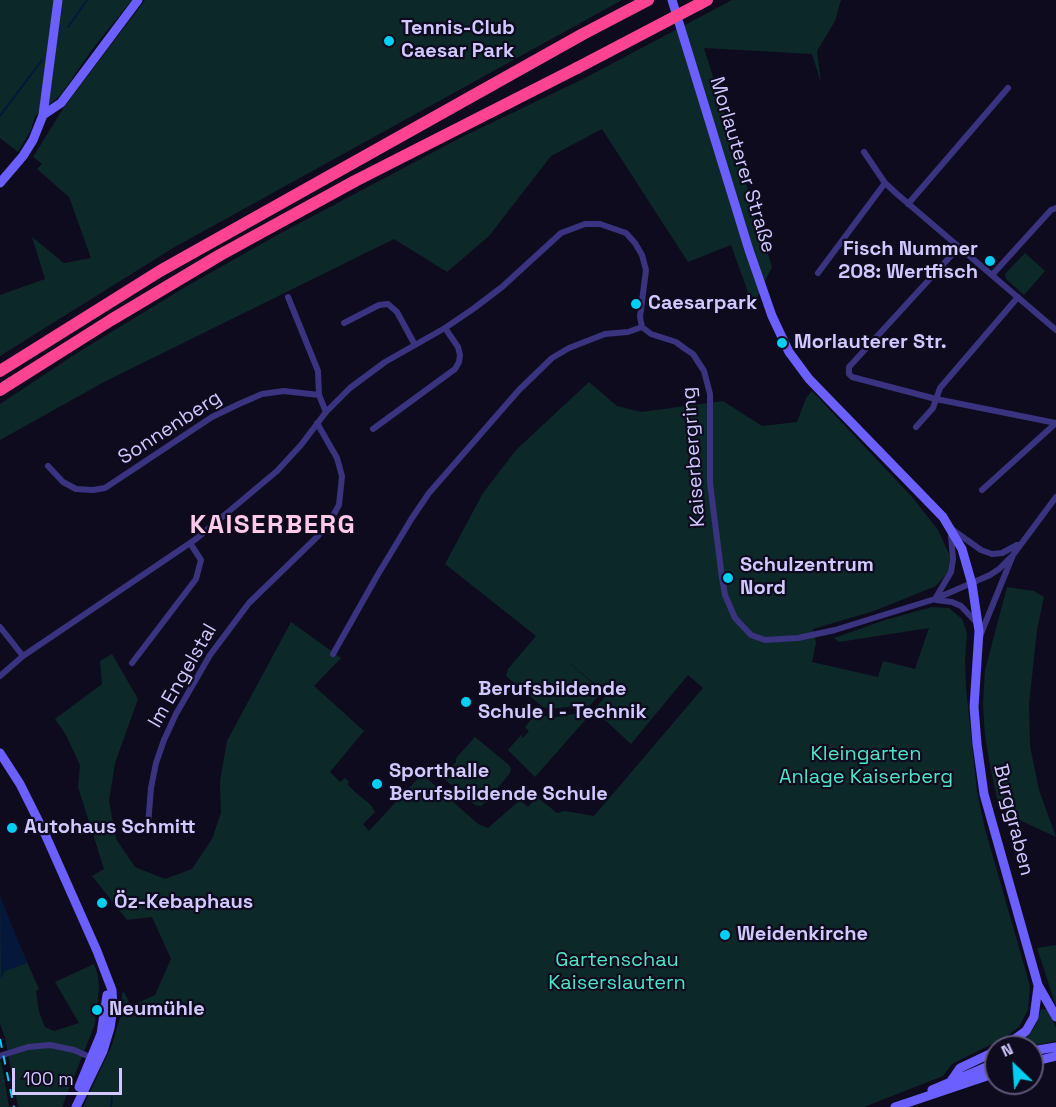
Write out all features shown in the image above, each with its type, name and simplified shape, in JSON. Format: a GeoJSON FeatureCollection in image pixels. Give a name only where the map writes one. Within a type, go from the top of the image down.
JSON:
{"type":"FeatureCollection","features":[{"type":"Feature","properties":{"kind":"highway"},"geometry":{"type":"LineString","coordinates":[[0,371],[160,271],[583,34],[648,0]]}},
{"type":"Feature","properties":{"kind":"highway"},"geometry":{"type":"LineString","coordinates":[[0,390],[220,255],[355,181],[707,0]]}},
{"type":"Feature","properties":{"kind":"street"},"geometry":{"type":"LineString","coordinates":[[0,183],[23,156],[33,140],[43,115],[58,0]]}},
{"type":"Feature","properties":{"kind":"street"},"geometry":{"type":"LineString","coordinates":[[43,115],[61,103],[138,0]]}},
{"type":"Feature","properties":{"kind":"street","name":"Morlauterer Straße"},"geometry":{"type":"LineString","coordinates":[[672,0],[764,296],[783,339]]}},
{"type":"Feature","properties":{"kind":"street"},"geometry":{"type":"LineString","coordinates":[[908,204],[1008,88]]}},
{"type":"Feature","properties":{"kind":"street"},"geometry":{"type":"LineString","coordinates":[[864,152],[885,183],[1056,330]]}},
{"type":"Feature","properties":{"kind":"street"},"geometry":{"type":"LineString","coordinates":[[818,273],[885,183]]}},
{"type":"Feature","properties":{"kind":"street"},"geometry":{"type":"LineString","coordinates":[[992,275],[1050,210],[1056,208]]}},
{"type":"Feature","properties":{"kind":"street"},"geometry":{"type":"LineString","coordinates":[[0,676],[23,656],[190,543],[234,509],[277,471],[343,395],[385,362],[445,328],[502,287],[561,233],[585,224],[600,224],[626,233],[642,255],[646,270],[640,317],[642,327],[628,332],[605,334],[569,348],[552,358],[519,390],[429,493],[389,556],[333,654]]}},
{"type":"Feature","properties":{"kind":"street"},"geometry":{"type":"LineString","coordinates":[[958,247],[849,367],[848,371],[852,377],[936,399],[1056,423]]}},
{"type":"Feature","properties":{"kind":"street"},"geometry":{"type":"LineString","coordinates":[[288,297],[318,371],[319,395],[326,412]]}},
{"type":"Feature","properties":{"kind":"street"},"geometry":{"type":"LineString","coordinates":[[916,427],[933,408],[940,388],[1018,297]]}},
{"type":"Feature","properties":{"kind":"street"},"geometry":{"type":"LineString","coordinates":[[344,323],[379,305],[388,304],[397,312],[415,345]]}},
{"type":"Feature","properties":{"kind":"street","name":"Kaiserbergring"},"geometry":{"type":"LineString","coordinates":[[642,327],[651,334],[676,342],[693,354],[704,371],[710,394],[710,483],[716,542],[725,595],[735,618],[751,635],[765,640],[798,638],[835,630],[935,599],[972,584],[999,569],[1013,555]]}},
{"type":"Feature","properties":{"kind":"street"},"geometry":{"type":"LineString","coordinates":[[373,429],[454,369],[459,362],[458,347],[445,328]]}},
{"type":"Feature","properties":{"kind":"street","name":"Burggraben"},"geometry":{"type":"LineString","coordinates":[[783,339],[789,352],[809,379],[943,517],[962,549],[972,584],[978,624],[974,707],[984,794],[1038,985],[1056,1017]]}},
{"type":"Feature","properties":{"kind":"street","name":"Sonnenberg"},"geometry":{"type":"LineString","coordinates":[[48,466],[63,482],[76,489],[105,488],[212,417],[247,400],[262,394],[284,391],[319,395]]}},
{"type":"Feature","properties":{"kind":"street","name":"Im Engelstal"},"geometry":{"type":"LineString","coordinates":[[148,825],[156,763],[176,714],[198,675],[249,603],[318,536],[339,505],[342,476],[337,458],[317,423]]}},
{"type":"Feature","properties":{"kind":"street"},"geometry":{"type":"LineString","coordinates":[[982,490],[1056,423]]}},
{"type":"Feature","properties":{"kind":"street"},"geometry":{"type":"LineString","coordinates":[[977,642],[1013,555],[1056,497]]}},
{"type":"Feature","properties":{"kind":"street"},"geometry":{"type":"LineString","coordinates":[[951,529],[953,550],[951,572],[935,599],[961,606],[978,624]]}},
{"type":"Feature","properties":{"kind":"street","name":"Burggraben"},"geometry":{"type":"LineString","coordinates":[[951,529],[992,555],[1002,553],[1020,543]]}},
{"type":"Feature","properties":{"kind":"street"},"geometry":{"type":"LineString","coordinates":[[132,663],[196,579],[201,560],[190,543]]}},
{"type":"Feature","properties":{"kind":"street"},"geometry":{"type":"LineString","coordinates":[[0,627],[23,656]]}},
{"type":"Feature","properties":{"kind":"street"},"geometry":{"type":"LineString","coordinates":[[0,753],[20,784],[45,834],[112,994],[110,1029],[76,1107]]}},
{"type":"Feature","properties":{"kind":"street"},"geometry":{"type":"LineString","coordinates":[[70,1107],[92,1058],[104,1023],[107,978]]}},
{"type":"Feature","properties":{"kind":"street"},"geometry":{"type":"LineString","coordinates":[[1020,1035],[1026,1031],[1034,1017],[1038,985]]}},
{"type":"Feature","properties":{"kind":"street"},"geometry":{"type":"LineString","coordinates":[[0,1056],[28,1047],[50,1045],[74,1050],[92,1058]]}},
{"type":"Feature","properties":{"kind":"street"},"geometry":{"type":"LineString","coordinates":[[92,1058],[102,1051]]}},
{"type":"Feature","properties":{"kind":"street"},"geometry":{"type":"LineString","coordinates":[[951,1081],[960,1068],[984,1057]]}},
{"type":"Feature","properties":{"kind":"street"},"geometry":{"type":"LineString","coordinates":[[899,1106],[984,1068]]}},
{"type":"Feature","properties":{"kind":"street"},"geometry":{"type":"LineString","coordinates":[[899,1106],[984,1077]]}},
{"type":"Feature","properties":{"kind":"green space"},"geometry":{"type":"Polygon","coordinates":[[[0,0],[132,0],[94,47],[60,96],[35,116],[31,130],[18,152],[0,138],[0,0]]]}},
{"type":"Feature","properties":{"kind":"green space"},"geometry":{"type":"Polygon","coordinates":[[[145,0],[622,0],[173,248],[0,356],[0,295],[45,279],[32,237],[64,263],[91,258],[69,197],[37,169],[42,164],[33,157],[64,107],[145,0]]]}},
{"type":"Feature","properties":{"kind":"green space"},"geometry":{"type":"Polygon","coordinates":[[[732,0],[841,0],[835,21],[817,51],[821,83],[812,54],[704,48],[772,267],[753,306],[731,245],[688,262],[602,129],[551,156],[489,236],[447,272],[394,239],[104,382],[0,440],[0,404],[77,353],[187,286],[279,234],[460,138],[583,79],[732,0]]]}},
{"type":"Feature","properties":{"kind":"green space"},"geometry":{"type":"Polygon","coordinates":[[[1025,253],[1045,271],[1024,295],[1006,279],[1005,274],[1025,253]]]}},
{"type":"Feature","properties":{"kind":"green space"},"geometry":{"type":"Polygon","coordinates":[[[589,382],[617,406],[641,412],[723,401],[762,426],[797,422],[806,398],[812,391],[913,498],[938,530],[950,556],[948,572],[936,586],[874,611],[813,629],[816,643],[812,662],[878,677],[883,661],[915,669],[929,628],[839,642],[834,638],[932,607],[949,608],[962,619],[967,633],[966,688],[977,791],[985,829],[1030,986],[1028,1010],[1019,1027],[1008,1035],[984,1035],[984,1048],[952,1064],[943,1076],[864,1107],[83,1107],[112,1045],[121,1014],[122,993],[124,992],[131,1006],[155,995],[171,959],[152,917],[127,920],[92,876],[104,869],[78,787],[80,765],[66,735],[55,719],[102,684],[100,661],[112,654],[138,699],[115,763],[109,801],[116,839],[135,867],[165,879],[192,869],[212,839],[221,813],[220,781],[227,741],[291,622],[341,658],[314,686],[364,731],[330,772],[340,782],[345,778],[349,782],[347,784],[371,805],[375,812],[363,824],[369,831],[422,774],[478,824],[488,828],[520,800],[528,807],[537,797],[557,813],[565,811],[594,816],[703,688],[688,675],[631,744],[594,710],[607,694],[557,653],[602,691],[587,709],[576,706],[550,709],[543,707],[506,676],[508,669],[536,636],[445,564],[483,493],[516,450],[589,382]]]}},
{"type":"Feature","properties":{"kind":"green space"},"geometry":{"type":"Polygon","coordinates":[[[1007,587],[1034,591],[1044,597],[1037,630],[1029,704],[1030,746],[1039,790],[1056,837],[1015,818],[999,807],[991,771],[985,736],[983,704],[985,670],[1007,587]]]}},
{"type":"Feature","properties":{"kind":"green space"},"geometry":{"type":"Polygon","coordinates":[[[536,713],[551,718],[579,713],[587,718],[535,777],[508,750],[521,735],[523,738],[529,731],[525,727],[536,713]]]}},
{"type":"Feature","properties":{"kind":"green space"},"geometry":{"type":"Polygon","coordinates":[[[475,737],[511,769],[481,806],[475,805],[436,772],[441,765],[451,767],[475,737]]]}},
{"type":"Feature","properties":{"kind":"green space"},"geometry":{"type":"Polygon","coordinates":[[[0,896],[39,989],[36,991],[39,1012],[45,1027],[54,1031],[79,1023],[55,982],[94,964],[98,975],[99,989],[95,1024],[62,1107],[18,1107],[5,1038],[0,1024],[0,896]]]}},
{"type":"Feature","properties":{"kind":"green space"},"geometry":{"type":"Polygon","coordinates":[[[1056,945],[1056,1006],[1037,948],[1056,945]]]}},
{"type":"Feature","properties":{"kind":"green space"},"geometry":{"type":"Polygon","coordinates":[[[1041,1009],[1048,1010],[1056,1028],[1056,1041],[1044,1043],[1044,1035],[1029,1035],[1037,1023],[1041,1009]]]}},
{"type":"Feature","properties":{"kind":"green space"},"geometry":{"type":"Polygon","coordinates":[[[0,1059],[3,1070],[9,1107],[0,1107],[0,1059]]]}},
{"type":"Feature","properties":{"kind":"water"},"geometry":{"type":"Polygon","coordinates":[[[0,896],[27,963],[5,971],[1,979],[0,896]]]}},
{"type":"Feature","properties":{"kind":"waterway"},"geometry":{"type":"LineString","coordinates":[[68,27],[87,0]]}},
{"type":"Feature","properties":{"kind":"waterway"},"geometry":{"type":"LineString","coordinates":[[0,116],[42,60]]}},
{"type":"Feature","properties":{"kind":"waterway"},"geometry":{"type":"LineString","coordinates":[[111,1107],[112,1097]]}},
{"type":"Feature","properties":{"kind":"railway"},"geometry":{"type":"LineString","coordinates":[[0,1039],[14,1107]]}},
{"type":"Feature","properties":{"kind":"place","name":"Tennis-Club Caesar Park"},"geometry":{"type":"Point","coordinates":[389,41]}},
{"type":"Feature","properties":{"kind":"place","name":"Fisch Nummer 208: Wertfisch"},"geometry":{"type":"Point","coordinates":[990,261]}},
{"type":"Feature","properties":{"kind":"place","name":"Caesarpark"},"geometry":{"type":"Point","coordinates":[636,304]}},
{"type":"Feature","properties":{"kind":"place","name":"Morlauterer Str."},"geometry":{"type":"Point","coordinates":[782,343]}},
{"type":"Feature","properties":{"kind":"place","name":"Schulzentrum Nord"},"geometry":{"type":"Point","coordinates":[728,578]}},
{"type":"Feature","properties":{"kind":"place","name":"Berufsbildende Schule I - Technik"},"geometry":{"type":"Point","coordinates":[466,702]}},
{"type":"Feature","properties":{"kind":"place","name":"Sporthalle Berufsbildende Schule"},"geometry":{"type":"Point","coordinates":[377,784]}},
{"type":"Feature","properties":{"kind":"place","name":"Autohaus Schmitt"},"geometry":{"type":"Point","coordinates":[12,828]}},
{"type":"Feature","properties":{"kind":"place","name":"Öz-Kebaphaus"},"geometry":{"type":"Point","coordinates":[102,903]}},
{"type":"Feature","properties":{"kind":"place","name":"Weidenkirche"},"geometry":{"type":"Point","coordinates":[725,935]}},
{"type":"Feature","properties":{"kind":"place","name":"Neumühle"},"geometry":{"type":"Point","coordinates":[97,1010]}},
{"type":"Feature","properties":{"kind":"district","name":"KAISERBERG"},"geometry":{"type":"Point","coordinates":[273,526]}},
{"type":"Feature","properties":{"kind":"park label","name":"Kleingarten Anlage Kaiserberg"},"geometry":{"type":"Point","coordinates":[866,766]}},
{"type":"Feature","properties":{"kind":"park label","name":"Gartenschau Kaiserslautern"},"geometry":{"type":"Point","coordinates":[617,972]}}]}
